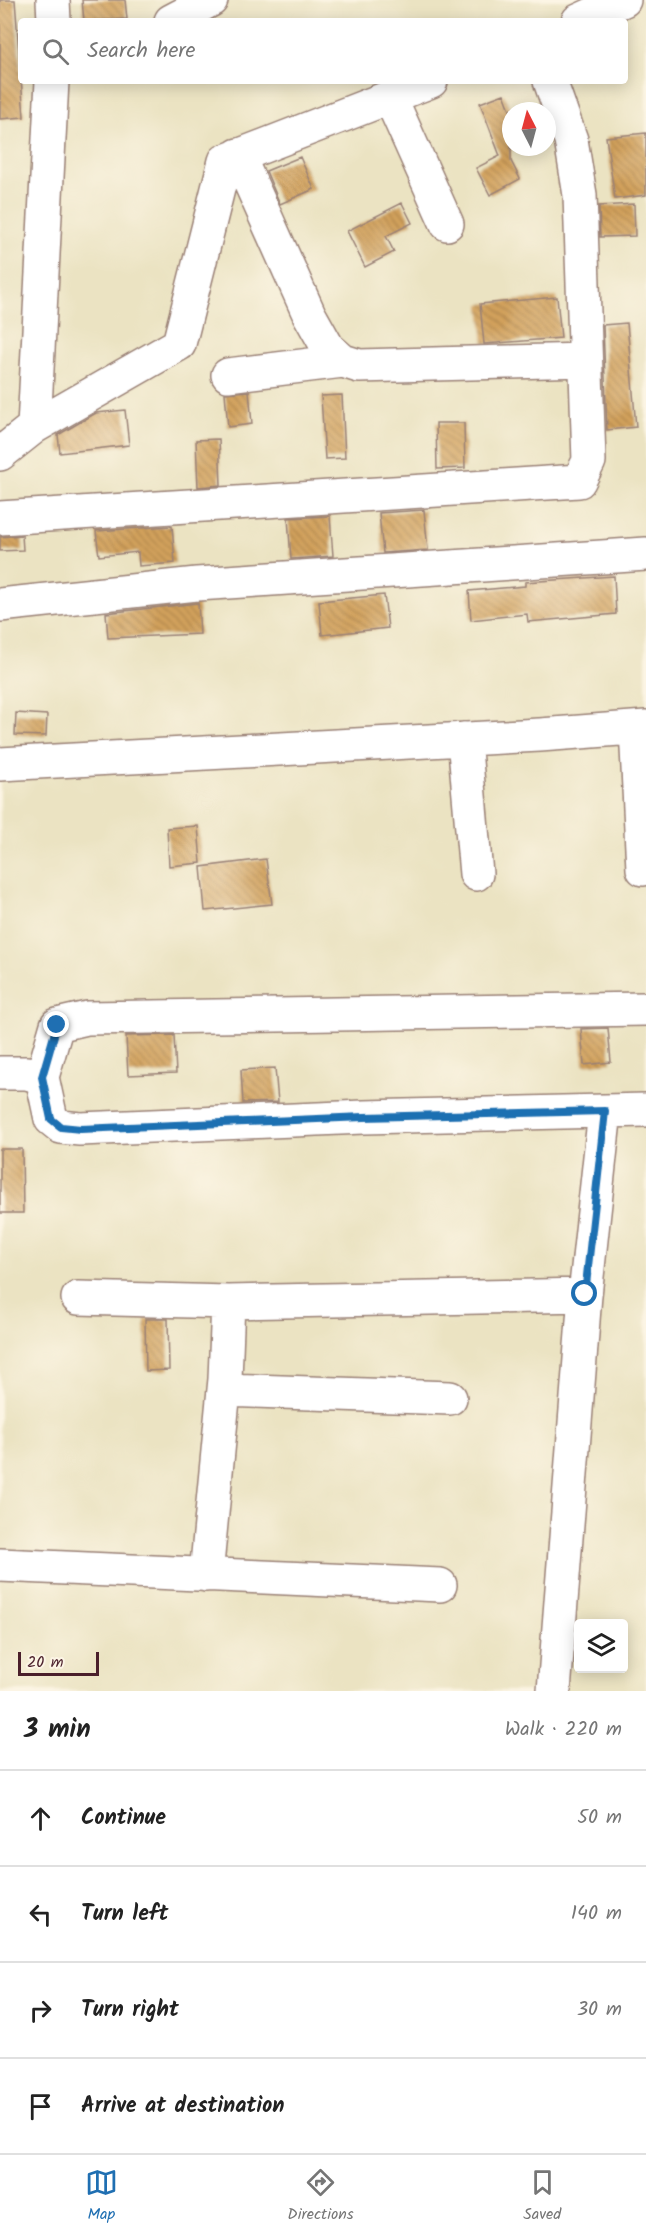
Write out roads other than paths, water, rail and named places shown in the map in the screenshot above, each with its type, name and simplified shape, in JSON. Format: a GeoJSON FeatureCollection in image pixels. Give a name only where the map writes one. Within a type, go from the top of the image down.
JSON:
{"type":"FeatureCollection","features":[{"type":"Feature","properties":{"kind":"street"},"geometry":{"type":"LineString","coordinates":[[53,0],[54,18]]}},
{"type":"Feature","properties":{"kind":"street"},"geometry":{"type":"LineString","coordinates":[[177,18],[212,0]]}},
{"type":"Feature","properties":{"kind":"street"},"geometry":{"type":"LineString","coordinates":[[585,18],[624,0]]}},
{"type":"Feature","properties":{"kind":"street"},"geometry":{"type":"LineString","coordinates":[[34,427],[52,84]]}},
{"type":"Feature","properties":{"kind":"street"},"geometry":{"type":"LineString","coordinates":[[0,454],[34,427],[179,344],[225,161],[422,84]]}},
{"type":"Feature","properties":{"kind":"street"},"geometry":{"type":"LineString","coordinates":[[0,518],[579,481],[589,461],[580,195],[571,140],[550,84]]}},
{"type":"Feature","properties":{"kind":"street"},"geometry":{"type":"LineString","coordinates":[[390,97],[447,224]]}},
{"type":"Feature","properties":{"kind":"street"},"geometry":{"type":"LineString","coordinates":[[238,155],[309,314],[328,348],[343,361],[359,366],[585,360]]}},
{"type":"Feature","properties":{"kind":"street"},"geometry":{"type":"LineString","coordinates":[[228,375],[343,361]]}},
{"type":"Feature","properties":{"kind":"street"},"geometry":{"type":"LineString","coordinates":[[0,605],[197,584],[646,554]]}},
{"type":"Feature","properties":{"kind":"street"},"geometry":{"type":"LineString","coordinates":[[0,764],[641,727],[643,869]]}},
{"type":"Feature","properties":{"kind":"street"},"geometry":{"type":"LineString","coordinates":[[464,739],[476,874]]}},
{"type":"Feature","properties":{"kind":"street"},"geometry":{"type":"LineString","coordinates":[[646,1009],[87,1018],[57,1025],[42,1077],[51,1119],[61,1127],[81,1129],[364,1117],[646,1110]]}},
{"type":"Feature","properties":{"kind":"street"},"geometry":{"type":"LineString","coordinates":[[0,1073],[27,1073],[42,1077]]}},
{"type":"Feature","properties":{"kind":"street"},"geometry":{"type":"LineString","coordinates":[[554,1691],[585,1294],[605,1111]]}},
{"type":"Feature","properties":{"kind":"street"},"geometry":{"type":"LineString","coordinates":[[78,1298],[228,1302],[585,1294]]}},
{"type":"Feature","properties":{"kind":"street"},"geometry":{"type":"LineString","coordinates":[[206,1575],[224,1390],[228,1302]]}},
{"type":"Feature","properties":{"kind":"street"},"geometry":{"type":"LineString","coordinates":[[224,1390],[450,1398]]}},
{"type":"Feature","properties":{"kind":"street"},"geometry":{"type":"LineString","coordinates":[[0,1564],[440,1585]]}}]}
